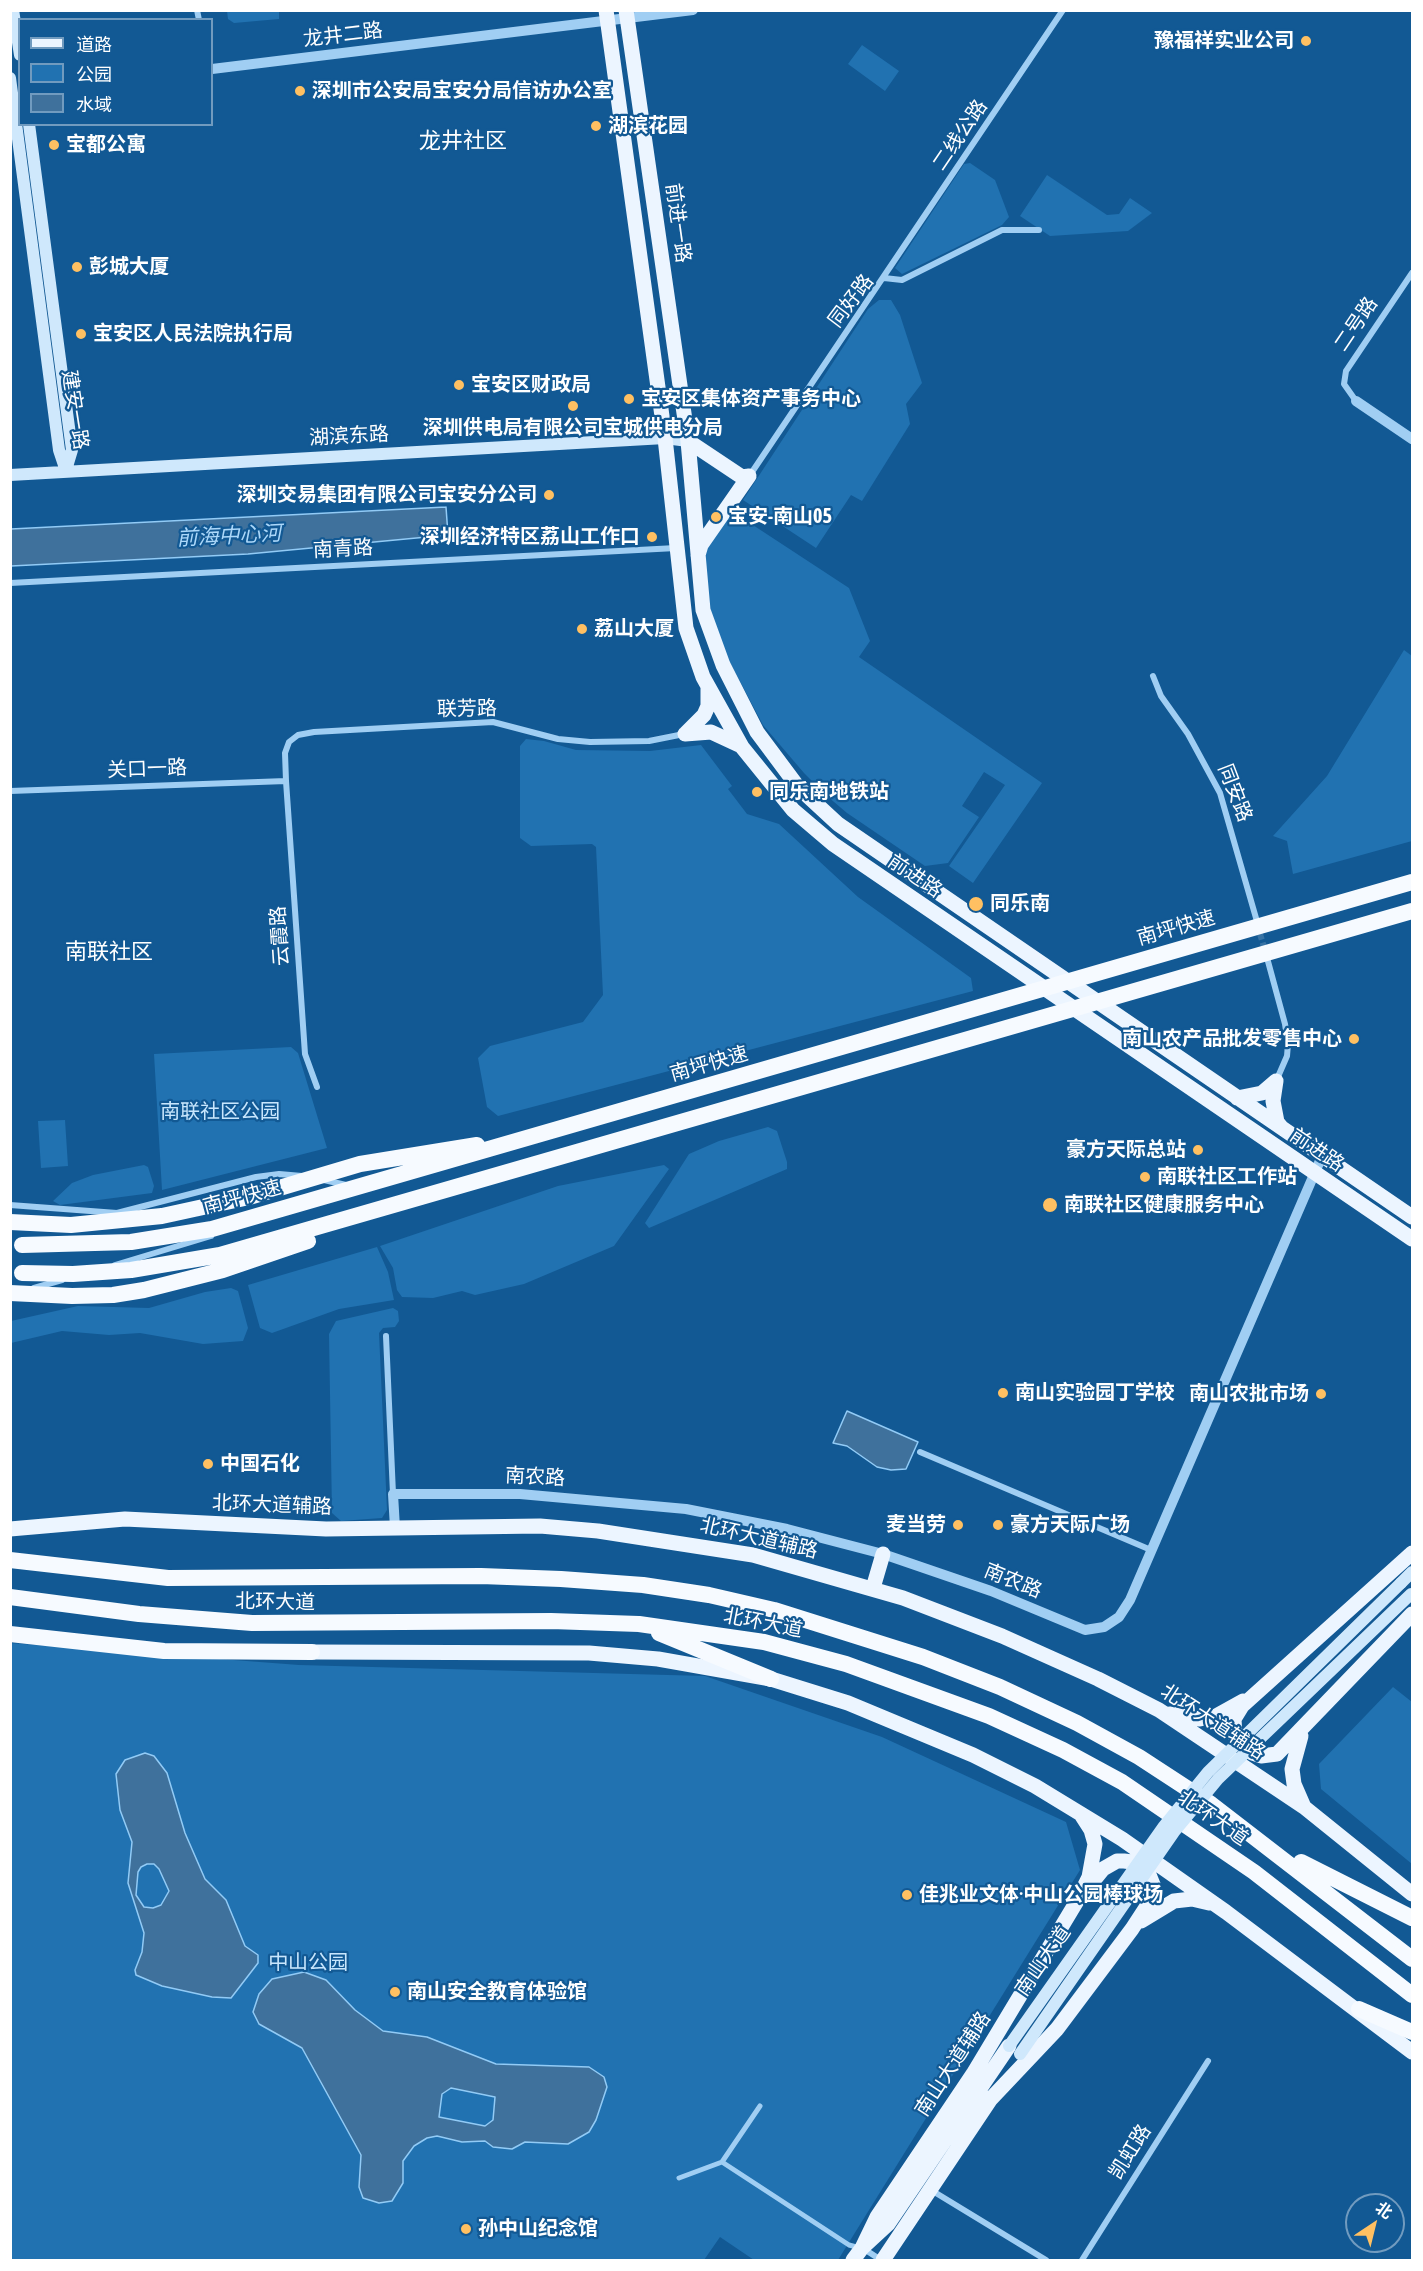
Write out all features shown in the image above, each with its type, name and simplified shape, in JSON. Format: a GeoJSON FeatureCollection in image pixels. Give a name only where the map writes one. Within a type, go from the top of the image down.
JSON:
{"type":"FeatureCollection","features":[{"type":"Feature","properties":{"kind":"highway","name":"南坪快速"},"geometry":{"type":"LineString","coordinates":[[10,1244],[73,1246],[131,1242],[212,1228],[1413,882]]}},
{"type":"Feature","properties":{"kind":"highway"},"geometry":{"type":"LineString","coordinates":[[10,1272],[73,1274],[176,1264],[220,1255],[1413,911]]}},
{"type":"Feature","properties":{"kind":"highway"},"geometry":{"type":"LineString","coordinates":[[10,1222],[71,1225],[162,1215],[249,1197],[360,1164],[449,1148],[520,1140]]}},
{"type":"Feature","properties":{"kind":"highway"},"geometry":{"type":"LineString","coordinates":[[10,1294],[113,1295],[174,1284],[281,1251],[372,1213]]}},
{"type":"Feature","properties":{"kind":"highway","name":"北环大道"},"geometry":{"type":"LineString","coordinates":[[10,1560],[168,1578],[481,1576],[643,1585],[753,1605],[855,1634],[1000,1687],[1058,1714],[1139,1757],[1211,1804],[1413,1959]]}},
{"type":"Feature","properties":{"kind":"highway","name":"北环大道"},"geometry":{"type":"LineString","coordinates":[[13,1597],[139,1614],[252,1623],[551,1621],[639,1624],[764,1641],[846,1664],[989,1716],[1063,1750],[1122,1782],[1254,1872],[1413,1995]]}},
{"type":"Feature","properties":{"kind":"highway"},"geometry":{"type":"LineString","coordinates":[[639,1624],[771,1678]]}},
{"type":"Feature","properties":{"kind":"highway"},"geometry":{"type":"LineString","coordinates":[[10,1634],[164,1652],[312,1652]]}},
{"type":"Feature","properties":{"kind":"highway"},"geometry":{"type":"LineString","coordinates":[[1266,1845],[1413,1918]]}},
{"type":"Feature","properties":{"kind":"highway"},"geometry":{"type":"LineString","coordinates":[[1359,2009],[1413,2032]]}},
{"type":"Feature","properties":{"kind":"main road"},"geometry":{"type":"LineString","coordinates":[[13,10],[18,41]]}},
{"type":"Feature","properties":{"kind":"main road","name":"前进一路"},"geometry":{"type":"LineString","coordinates":[[627,15],[688,441]]}},
{"type":"Feature","properties":{"kind":"main road"},"geometry":{"type":"LineString","coordinates":[[607,16],[665,438]]}},
{"type":"Feature","properties":{"kind":"main road","name":"建安一路"},"geometry":{"type":"LineString","coordinates":[[10,78],[18,124]]}},
{"type":"Feature","properties":{"kind":"main road","name":"建安一路"},"geometry":{"type":"LineString","coordinates":[[18,126],[59,450],[66,471]]}},
{"type":"Feature","properties":{"kind":"main road","name":"建安一路"},"geometry":{"type":"LineString","coordinates":[[29,126],[72,450],[66,471]]}},
{"type":"Feature","properties":{"kind":"main road","name":"湖滨东路"},"geometry":{"type":"LineString","coordinates":[[10,474],[665,438],[688,441]]}},
{"type":"Feature","properties":{"kind":"main road","name":"前进路"},"geometry":{"type":"LineString","coordinates":[[665,438],[682,606],[700,669],[708,688],[742,747],[793,810],[833,844],[1314,1174],[1413,1239]]}},
{"type":"Feature","properties":{"kind":"main road"},"geometry":{"type":"LineString","coordinates":[[688,441],[742,477],[749,476]]}},
{"type":"Feature","properties":{"kind":"main road","name":"前进路"},"geometry":{"type":"LineString","coordinates":[[688,441],[700,592],[709,631],[738,698],[776,759],[798,787],[838,824],[1413,1217]]}},
{"type":"Feature","properties":{"kind":"main road"},"geometry":{"type":"LineString","coordinates":[[697,558],[701,545],[749,476]]}},
{"type":"Feature","properties":{"kind":"main road"},"geometry":{"type":"LineString","coordinates":[[689,637],[694,642],[701,643],[706,640],[709,631]]}},
{"type":"Feature","properties":{"kind":"main road"},"geometry":{"type":"LineString","coordinates":[[700,669],[700,662],[707,655],[714,655],[721,661]]}},
{"type":"Feature","properties":{"kind":"main road"},"geometry":{"type":"LineString","coordinates":[[685,734],[704,715],[708,706],[708,688]]}},
{"type":"Feature","properties":{"kind":"main road"},"geometry":{"type":"LineString","coordinates":[[685,734],[711,732],[742,747]]}},
{"type":"Feature","properties":{"kind":"main road"},"geometry":{"type":"LineString","coordinates":[[1237,1098],[1262,1093],[1276,1081]]}},
{"type":"Feature","properties":{"kind":"main road"},"geometry":{"type":"LineString","coordinates":[[1276,1081],[1273,1101],[1281,1128]]}},
{"type":"Feature","properties":{"kind":"main road","name":"北环大道辅路"},"geometry":{"type":"LineString","coordinates":[[10,1529],[125,1519],[326,1529],[540,1526],[598,1531],[753,1555],[873,1588],[1002,1636],[1098,1679],[1159,1710],[1304,1807],[1413,1893]]}},
{"type":"Feature","properties":{"kind":"main road"},"geometry":{"type":"LineString","coordinates":[[1159,1710],[1200,1719],[1216,1716],[1232,1709],[1260,1688],[1413,1553]]}},
{"type":"Feature","properties":{"kind":"main road"},"geometry":{"type":"LineString","coordinates":[[873,1588],[883,1554]]}},
{"type":"Feature","properties":{"kind":"main road","name":"南山大道"},"geometry":{"type":"LineString","coordinates":[[857,2254],[888,2224],[981,2099],[1164,1826],[1208,1772],[1413,1572]]}},
{"type":"Feature","properties":{"kind":"main road","name":"南山大道"},"geometry":{"type":"LineString","coordinates":[[1015,2050],[1174,1832],[1218,1779],[1412,1593]]}},
{"type":"Feature","properties":{"kind":"main road"},"geometry":{"type":"LineString","coordinates":[[1260,1688],[1236,1713],[1233,1726],[1235,1736],[1252,1753],[1261,1756],[1277,1754],[1312,1721],[1413,1614]]}},
{"type":"Feature","properties":{"kind":"main road"},"geometry":{"type":"LineString","coordinates":[[312,1652],[589,1653],[658,1659],[771,1678],[848,1703],[973,1755],[1080,1814],[1167,1869],[1359,2009],[1413,2052]]}},
{"type":"Feature","properties":{"kind":"main road"},"geometry":{"type":"LineString","coordinates":[[1304,1807],[1294,1784],[1292,1769],[1297,1746],[1312,1721]]}},
{"type":"Feature","properties":{"kind":"main road"},"geometry":{"type":"LineString","coordinates":[[1077,1901],[1091,1870],[1095,1844],[1091,1830],[1080,1814]]}},
{"type":"Feature","properties":{"kind":"main road"},"geometry":{"type":"LineString","coordinates":[[981,2099],[1050,2038],[1132,1929],[1147,1906],[1154,1887],[1148,1872],[1132,1862],[1117,1861],[1103,1869],[1077,1901]]}},
{"type":"Feature","properties":{"kind":"main road"},"geometry":{"type":"LineString","coordinates":[[1132,1929],[1154,1912],[1183,1899],[1203,1900],[1226,1912]]}},
{"type":"Feature","properties":{"kind":"main road","name":"南山大道辅路"},"geometry":{"type":"LineString","coordinates":[[857,2254],[877,2217],[973,2074],[1077,1901]]}},
{"type":"Feature","properties":{"kind":"main road","name":"南山大道"},"geometry":{"type":"LineString","coordinates":[[882,2260],[930,2189],[981,2099]]}},
{"type":"Feature","properties":{"kind":"street","name":"龙井二路"},"geometry":{"type":"LineString","coordinates":[[213,69],[607,16],[693,10]]}},
{"type":"Feature","properties":{"kind":"street","name":"二线公路"},"geometry":{"type":"LineString","coordinates":[[884,279],[1063,10]]}},
{"type":"Feature","properties":{"kind":"street","name":"同好路"},"geometry":{"type":"LineString","coordinates":[[749,476],[884,279],[902,280],[1002,230],[1038,230]]}},
{"type":"Feature","properties":{"kind":"street","name":"二号路"},"geometry":{"type":"LineString","coordinates":[[1413,273],[1346,371],[1344,384],[1356,400],[1413,439]]}},
{"type":"Feature","properties":{"kind":"street","name":"南青路"},"geometry":{"type":"LineString","coordinates":[[10,583],[676,548]]}},
{"type":"Feature","properties":{"kind":"street","name":"同安路"},"geometry":{"type":"LineString","coordinates":[[1153,676],[1161,696],[1188,734],[1220,793],[1260,934]]}},
{"type":"Feature","properties":{"kind":"street","name":"联芳路"},"geometry":{"type":"LineString","coordinates":[[286,781],[286,747],[293,738],[305,734],[493,722],[558,739],[590,742],[649,741],[685,734]]}},
{"type":"Feature","properties":{"kind":"street","name":"关口一路"},"geometry":{"type":"LineString","coordinates":[[10,791],[286,781]]}},
{"type":"Feature","properties":{"kind":"street","name":"云霞路"},"geometry":{"type":"LineString","coordinates":[[286,781],[305,1054],[317,1087]]}},
{"type":"Feature","properties":{"kind":"street"},"geometry":{"type":"LineString","coordinates":[[1264,947],[1285,1024],[1288,1044],[1287,1056],[1276,1081]]}},
{"type":"Feature","properties":{"kind":"street"},"geometry":{"type":"LineString","coordinates":[[10,1294],[972,1012]]}},
{"type":"Feature","properties":{"kind":"street","name":"南农路"},"geometry":{"type":"LineString","coordinates":[[393,1494],[520,1494],[646,1504],[736,1518],[883,1554],[991,1591],[1074,1626],[1095,1630],[1113,1622],[1125,1609],[1322,1156]]}},
{"type":"Feature","properties":{"kind":"street"},"geometry":{"type":"LineString","coordinates":[[10,1205],[117,1213],[256,1177],[279,1174],[320,1179],[370,1190]]}},
{"type":"Feature","properties":{"kind":"street"},"geometry":{"type":"LineString","coordinates":[[386,1336],[395,1528]]}},
{"type":"Feature","properties":{"kind":"street"},"geometry":{"type":"LineString","coordinates":[[920,1452],[1151,1550]]}},
{"type":"Feature","properties":{"kind":"street","name":"凯虹路"},"geometry":{"type":"LineString","coordinates":[[1082,2260],[1208,2061]]}},
{"type":"Feature","properties":{"kind":"street"},"geometry":{"type":"LineString","coordinates":[[679,2178],[722,2162],[760,2106]]}},
{"type":"Feature","properties":{"kind":"street"},"geometry":{"type":"LineString","coordinates":[[722,2162],[849,2245],[857,2254],[882,2260]]}},
{"type":"Feature","properties":{"kind":"street"},"geometry":{"type":"LineString","coordinates":[[930,2189],[1046,2260]]}},
{"type":"Feature","properties":{"kind":"green space"},"geometry":{"type":"Polygon","coordinates":[[[227,11],[279,11],[279,19],[234,23],[228,19],[227,11]]]}},
{"type":"Feature","properties":{"kind":"green space"},"geometry":{"type":"Polygon","coordinates":[[[862,45],[899,71],[885,91],[848,64],[862,45]]]}},
{"type":"Feature","properties":{"kind":"green space"},"geometry":{"type":"Polygon","coordinates":[[[970,163],[995,180],[1009,217],[1002,225],[902,274],[895,268],[964,164],[970,163]]]}},
{"type":"Feature","properties":{"kind":"green space"},"geometry":{"type":"Polygon","coordinates":[[[1047,175],[1107,215],[1119,214],[1130,198],[1152,213],[1128,231],[1050,236],[1020,216],[1047,175]]]}},
{"type":"Feature","properties":{"kind":"green space"},"geometry":{"type":"Polygon","coordinates":[[[879,300],[891,300],[900,315],[922,383],[906,404],[910,424],[862,501],[851,495],[816,548],[743,500],[868,309],[879,300]]]}},
{"type":"Feature","properties":{"kind":"green space"},"geometry":{"type":"Polygon","coordinates":[[[730,510],[849,588],[870,641],[859,657],[1042,783],[973,883],[949,866],[1005,785],[984,772],[962,806],[979,817],[948,863],[925,866],[847,813],[827,796],[763,725],[726,655],[708,603],[704,550],[730,510]]]}},
{"type":"Feature","properties":{"kind":"green space"},"geometry":{"type":"Polygon","coordinates":[[[1404,650],[1412,656],[1412,841],[1293,874],[1287,841],[1273,836],[1327,776],[1404,650]]]}},
{"type":"Feature","properties":{"kind":"green space"},"geometry":{"type":"Polygon","coordinates":[[[526,739],[544,741],[576,750],[650,751],[701,745],[732,786],[728,789],[747,814],[779,824],[858,897],[971,978],[973,991],[498,1116],[487,1107],[478,1058],[490,1046],[583,1022],[603,995],[596,847],[592,844],[531,846],[520,838],[520,746],[526,739]]]}},
{"type":"Feature","properties":{"kind":"green space","name":"南联社区公园"},"geometry":{"type":"Polygon","coordinates":[[[291,1047],[298,1053],[327,1148],[162,1190],[154,1054],[291,1047]]]}},
{"type":"Feature","properties":{"kind":"green space"},"geometry":{"type":"Polygon","coordinates":[[[65,1120],[68,1166],[41,1168],[38,1121],[65,1120]]]}},
{"type":"Feature","properties":{"kind":"green space"},"geometry":{"type":"Polygon","coordinates":[[[768,1127],[777,1131],[787,1169],[649,1228],[645,1223],[689,1154],[719,1141],[768,1127]]]}},
{"type":"Feature","properties":{"kind":"green space"},"geometry":{"type":"Polygon","coordinates":[[[144,1165],[148,1167],[154,1186],[152,1193],[60,1205],[53,1201],[72,1183],[93,1175],[144,1165]]]}},
{"type":"Feature","properties":{"kind":"green space"},"geometry":{"type":"Polygon","coordinates":[[[664,1165],[669,1169],[614,1246],[524,1284],[475,1295],[462,1291],[433,1298],[402,1297],[397,1290],[393,1268],[380,1246],[558,1186],[664,1165]]]}},
{"type":"Feature","properties":{"kind":"green space"},"geometry":{"type":"Polygon","coordinates":[[[377,1247],[388,1272],[394,1300],[339,1309],[272,1333],[260,1328],[248,1285],[377,1247]]]}},
{"type":"Feature","properties":{"kind":"green space"},"geometry":{"type":"Polygon","coordinates":[[[231,1288],[238,1291],[248,1328],[243,1341],[203,1344],[140,1333],[109,1335],[62,1331],[11,1343],[11,1321],[78,1306],[149,1308],[205,1292],[231,1288]]]}},
{"type":"Feature","properties":{"kind":"green space"},"geometry":{"type":"Polygon","coordinates":[[[393,1308],[398,1311],[399,1321],[395,1327],[383,1328],[379,1333],[387,1510],[382,1518],[341,1521],[332,1513],[329,1334],[336,1321],[393,1308]]]}},
{"type":"Feature","properties":{"kind":"green space","name":"中山公园"},"geometry":{"type":"Polygon","coordinates":[[[10,1643],[299,1665],[705,1676],[882,1737],[1066,1822],[1080,1870],[838,2260],[754,2260],[720,2237],[704,2260],[11,2260],[10,1643]]]}},
{"type":"Feature","properties":{"kind":"green space"},"geometry":{"type":"Polygon","coordinates":[[[1393,1687],[1412,1702],[1412,1864],[1321,1789],[1319,1764],[1393,1687]]]}},
{"type":"Feature","properties":{"kind":"water","name":"前海中心河"},"geometry":{"type":"Polygon","coordinates":[[[446,507],[448,535],[248,554],[11,566],[11,529],[446,507]]]}},
{"type":"Feature","properties":{"kind":"water"},"geometry":{"type":"Polygon","coordinates":[[[847,1411],[918,1442],[906,1469],[891,1470],[877,1467],[847,1446],[833,1443],[847,1411]]]}},
{"type":"Feature","properties":{"kind":"water"},"geometry":{"type":"Polygon","coordinates":[[[145,1753],[154,1756],[167,1773],[185,1833],[205,1879],[226,1900],[245,1946],[258,1955],[258,1963],[231,1998],[212,1997],[162,1986],[136,1975],[135,1970],[142,1952],[144,1933],[128,1883],[132,1842],[120,1810],[116,1774],[125,1760],[145,1753]],[[154,1864],[141,1867],[138,1872],[136,1895],[144,1907],[153,1908],[161,1905],[169,1891],[159,1869],[154,1864]]]}},
{"type":"Feature","properties":{"kind":"water"},"geometry":{"type":"Polygon","coordinates":[[[304,1972],[326,1980],[355,2010],[383,2031],[427,2037],[496,2064],[589,2067],[604,2077],[607,2087],[596,2120],[589,2132],[568,2144],[525,2142],[512,2149],[493,2147],[485,2141],[462,2142],[437,2136],[427,2138],[414,2146],[403,2161],[403,2183],[392,2201],[379,2203],[363,2198],[359,2187],[361,2155],[302,2048],[259,2024],[253,2012],[259,1994],[272,1979],[304,1972]],[[451,2088],[442,2094],[439,2117],[485,2126],[493,2120],[495,2097],[451,2088]]]}},
{"type":"Feature","properties":{"kind":"tunnel"},"geometry":{"type":"LineString","coordinates":[[1260,934],[1264,947]]}},
{"type":"Feature","properties":{"kind":"place","name":"豫福祥实业公司"},"geometry":{"type":"Point","coordinates":[1306,41]}},
{"type":"Feature","properties":{"kind":"place","name":"深圳市公安局宝安分局信访办公室"},"geometry":{"type":"Point","coordinates":[300,91]}},
{"type":"Feature","properties":{"kind":"place","name":"湖滨花园"},"geometry":{"type":"Point","coordinates":[596,126]}},
{"type":"Feature","properties":{"kind":"place","name":"宝都公寓"},"geometry":{"type":"Point","coordinates":[54,145]}},
{"type":"Feature","properties":{"kind":"place","name":"彭城大厦"},"geometry":{"type":"Point","coordinates":[77,267]}},
{"type":"Feature","properties":{"kind":"place","name":"宝安区人民法院执行局"},"geometry":{"type":"Point","coordinates":[81,334]}},
{"type":"Feature","properties":{"kind":"place","name":"宝安区财政局"},"geometry":{"type":"Point","coordinates":[459,385]}},
{"type":"Feature","properties":{"kind":"place","name":"宝安区集体资产事务中心"},"geometry":{"type":"Point","coordinates":[629,399]}},
{"type":"Feature","properties":{"kind":"place","name":"深圳供电局有限公司宝城供电分局"},"geometry":{"type":"Point","coordinates":[573,406]}},
{"type":"Feature","properties":{"kind":"place","name":"深圳交易集团有限公司宝安分公司"},"geometry":{"type":"Point","coordinates":[549,495]}},
{"type":"Feature","properties":{"kind":"place","name":"宝安-南山05"},"geometry":{"type":"Point","coordinates":[716,517]}},
{"type":"Feature","properties":{"kind":"place","name":"深圳经济特区荔山工作口"},"geometry":{"type":"Point","coordinates":[652,537]}},
{"type":"Feature","properties":{"kind":"place","name":"荔山大厦"},"geometry":{"type":"Point","coordinates":[582,629]}},
{"type":"Feature","properties":{"kind":"place","name":"同乐南地铁站"},"geometry":{"type":"Point","coordinates":[757,792]}},
{"type":"Feature","properties":{"kind":"place","name":"同乐南"},"geometry":{"type":"Point","coordinates":[976,904]}},
{"type":"Feature","properties":{"kind":"place","name":"南山农产品批发零售中心"},"geometry":{"type":"Point","coordinates":[1354,1039]}},
{"type":"Feature","properties":{"kind":"place","name":"豪方天际总站"},"geometry":{"type":"Point","coordinates":[1198,1150]}},
{"type":"Feature","properties":{"kind":"place","name":"南联社区工作站"},"geometry":{"type":"Point","coordinates":[1145,1177]}},
{"type":"Feature","properties":{"kind":"place","name":"南联社区健康服务中心"},"geometry":{"type":"Point","coordinates":[1050,1205]}},
{"type":"Feature","properties":{"kind":"place","name":"南山实验园丁学校"},"geometry":{"type":"Point","coordinates":[1003,1393]}},
{"type":"Feature","properties":{"kind":"place","name":"南山农批市场"},"geometry":{"type":"Point","coordinates":[1321,1394]}},
{"type":"Feature","properties":{"kind":"place","name":"中国石化"},"geometry":{"type":"Point","coordinates":[208,1464]}},
{"type":"Feature","properties":{"kind":"place","name":"麦当劳"},"geometry":{"type":"Point","coordinates":[958,1525]}},
{"type":"Feature","properties":{"kind":"place","name":"豪方天际广场"},"geometry":{"type":"Point","coordinates":[998,1525]}},
{"type":"Feature","properties":{"kind":"place","name":"佳兆业文体·中山公园棒球场"},"geometry":{"type":"Point","coordinates":[907,1895]}},
{"type":"Feature","properties":{"kind":"place","name":"南山安全教育体验馆"},"geometry":{"type":"Point","coordinates":[395,1992]}},
{"type":"Feature","properties":{"kind":"place","name":"孙中山纪念馆"},"geometry":{"type":"Point","coordinates":[466,2229]}},
{"type":"Feature","properties":{"kind":"district","name":"龙井社区"},"geometry":{"type":"Point","coordinates":[463,141]}},
{"type":"Feature","properties":{"kind":"district","name":"南联社区"},"geometry":{"type":"Point","coordinates":[109,952]}}]}
